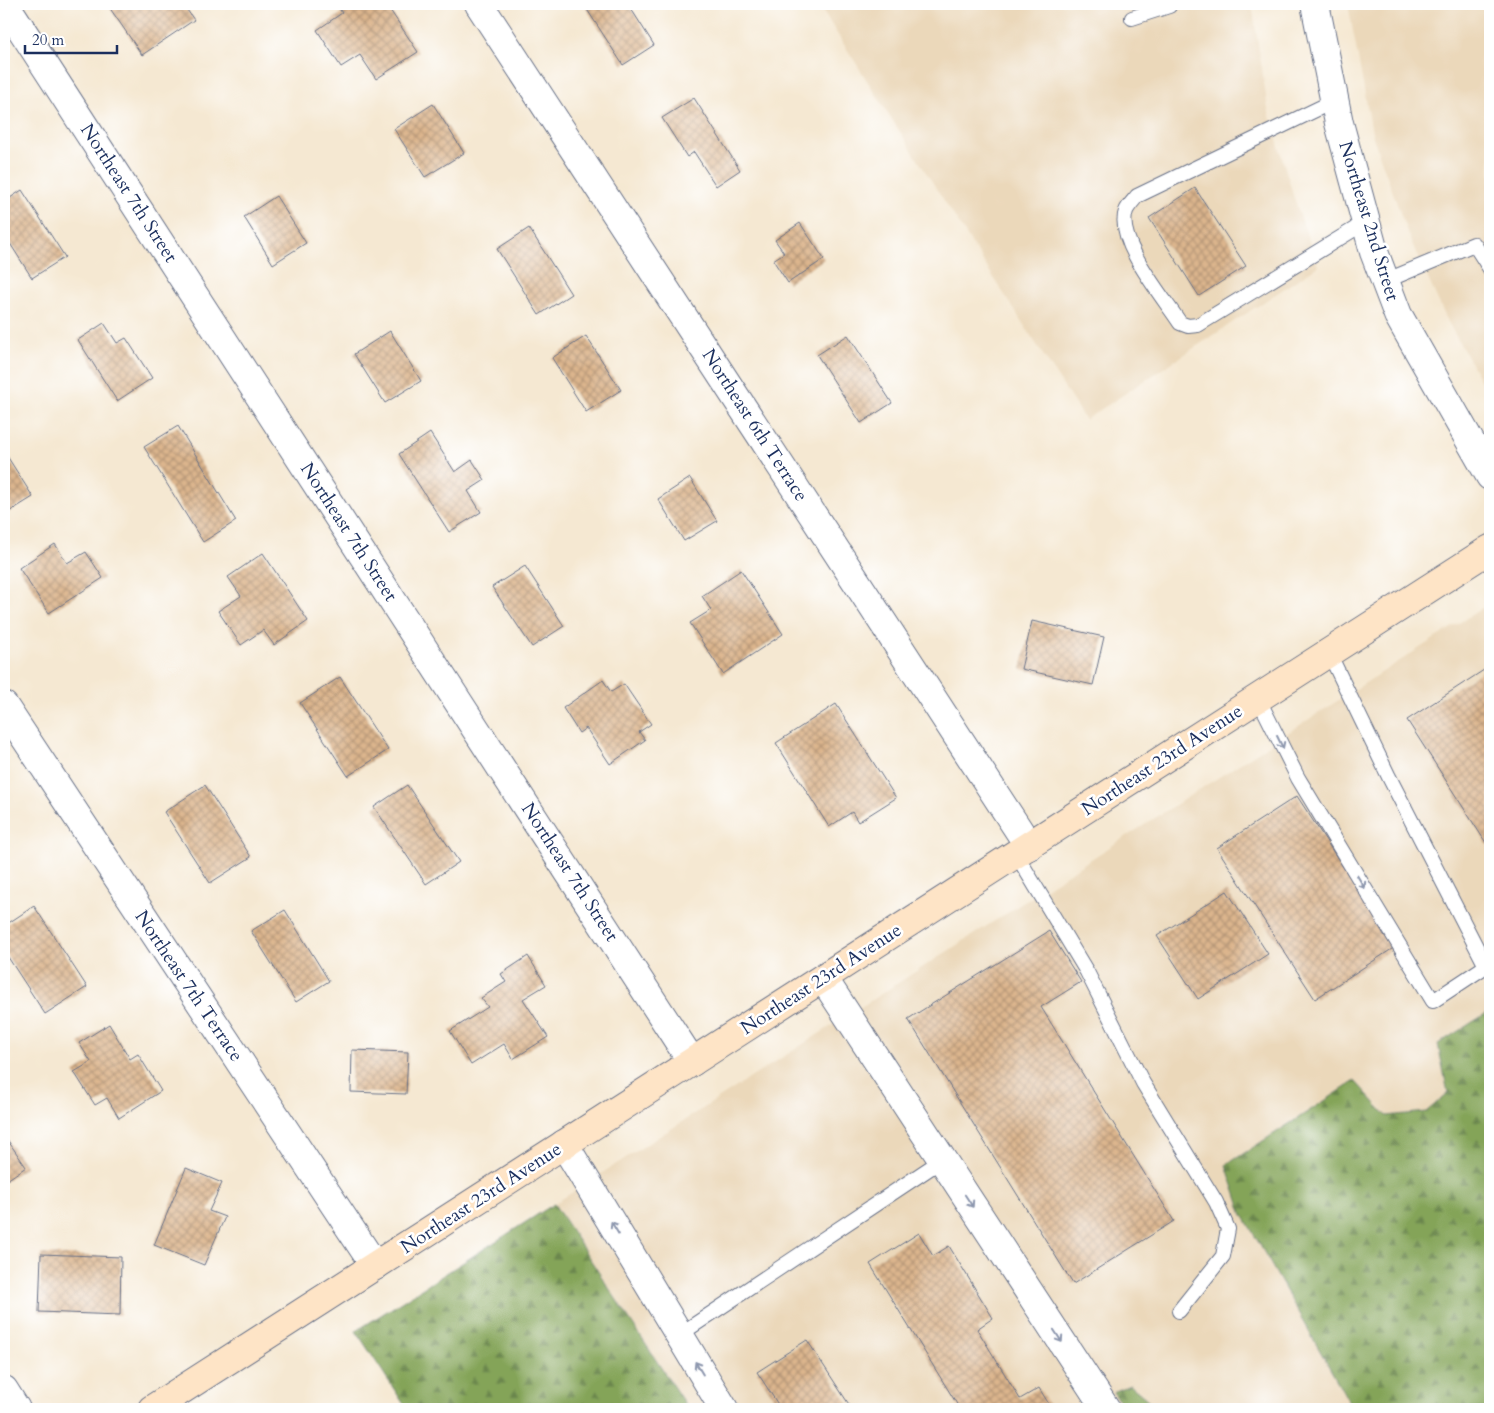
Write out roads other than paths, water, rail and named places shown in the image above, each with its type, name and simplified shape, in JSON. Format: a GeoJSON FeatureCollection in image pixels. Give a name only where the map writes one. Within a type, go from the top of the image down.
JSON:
{"type":"FeatureCollection","features":[{"type":"Feature","properties":{"kind":"main road","name":"Northeast 23rd Avenue"},"geometry":{"type":"LineString","coordinates":[[152,1409],[1490,549]]}},
{"type":"Feature","properties":{"kind":"street","name":"Northeast 7th Street"},"geometry":{"type":"LineString","coordinates":[[5,4],[692,1062]]}},
{"type":"Feature","properties":{"kind":"street","name":"Northeast 6th Terrace"},"geometry":{"type":"LineString","coordinates":[[479,4],[1023,850]]}},
{"type":"Feature","properties":{"kind":"street","name":"Northeast 2nd Street"},"geometry":{"type":"LineString","coordinates":[[1315,4],[1334,101],[1366,222],[1385,281],[1398,315],[1490,476]]}},
{"type":"Feature","properties":{"kind":"street","name":"Northeast 7th Terrace"},"geometry":{"type":"LineString","coordinates":[[4,706],[375,1266]]}},
{"type":"Feature","properties":{"kind":"street"},"geometry":{"type":"LineString","coordinates":[[823,978],[1106,1409]]}},
{"type":"Feature","properties":{"kind":"street"},"geometry":{"type":"LineString","coordinates":[[564,1144],[724,1409]]}},
{"type":"Feature","properties":{"kind":"street"},"geometry":{"type":"LineString","coordinates":[[4,1390],[16,1409]]}},
{"type":"Feature","properties":{"kind":"lane"},"geometry":{"type":"LineString","coordinates":[[1132,18],[1171,4]]}},
{"type":"Feature","properties":{"kind":"lane"},"geometry":{"type":"LineString","coordinates":[[1334,101],[1137,196],[1126,212],[1125,228],[1129,246],[1180,323],[1188,326],[1198,325],[1366,222]]}},
{"type":"Feature","properties":{"kind":"lane"},"geometry":{"type":"LineString","coordinates":[[1385,281],[1474,244],[1490,269]]}},
{"type":"Feature","properties":{"kind":"lane"},"geometry":{"type":"LineString","coordinates":[[1258,698],[1298,778],[1433,1001],[1488,964],[1393,786],[1329,652]]}},
{"type":"Feature","properties":{"kind":"lane"},"geometry":{"type":"LineString","coordinates":[[1023,850],[1143,1083],[1216,1202],[1228,1229],[1223,1256],[1179,1311]]}},
{"type":"Feature","properties":{"kind":"lane"},"geometry":{"type":"LineString","coordinates":[[680,1335],[942,1160]]}}]}
